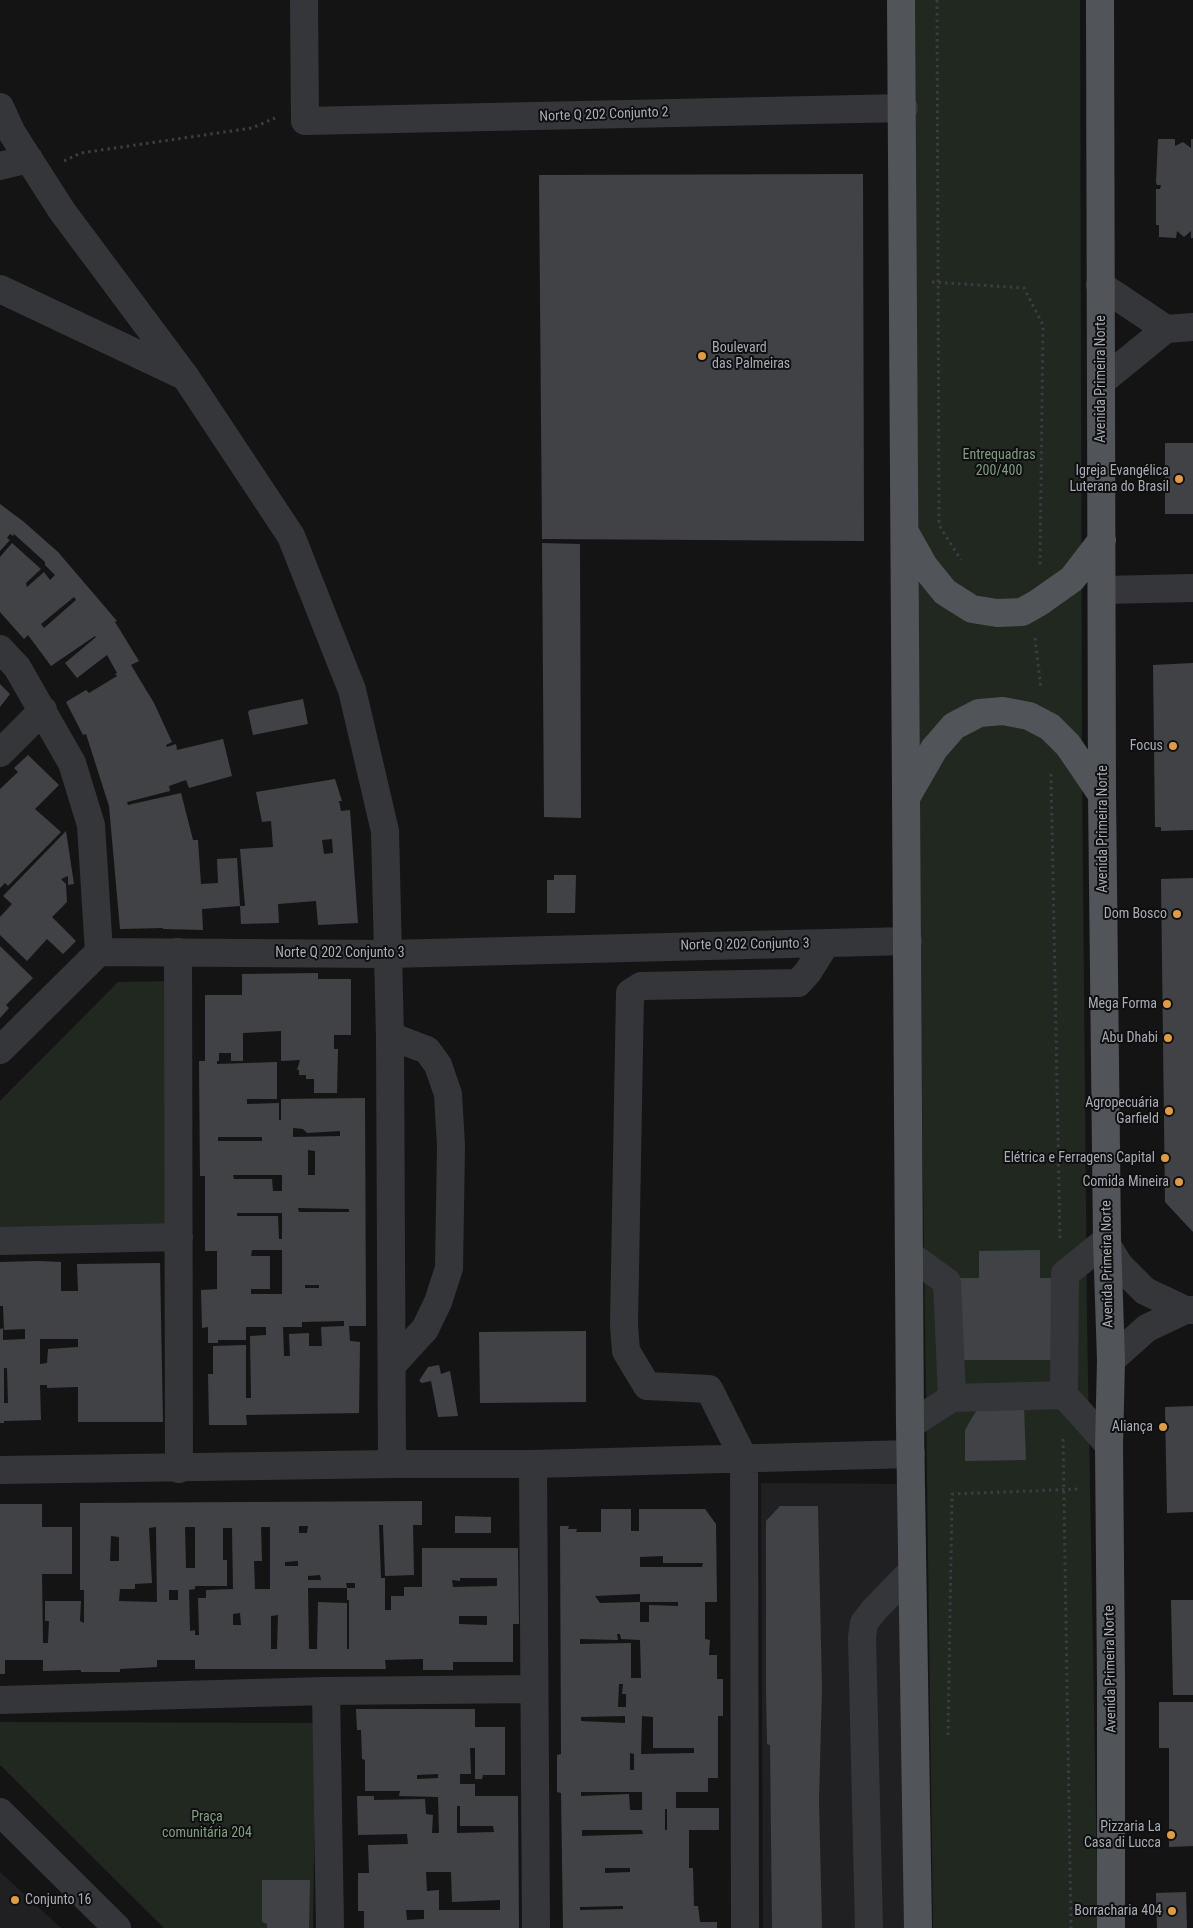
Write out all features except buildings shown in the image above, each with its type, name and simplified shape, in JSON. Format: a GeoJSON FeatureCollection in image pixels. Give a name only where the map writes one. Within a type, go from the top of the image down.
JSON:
{"type":"FeatureCollection","features":[{"type":"Feature","properties":{"kind":"main road"},"geometry":{"type":"LineString","coordinates":[[902,0],[904,108],[902,279],[910,1425],[918,1928]]}},
{"type":"Feature","properties":{"kind":"main road","name":"Avenida Primeira Norte"},"geometry":{"type":"LineString","coordinates":[[1100,0],[1103,590],[1102,795],[1107,1243],[1111,1360],[1108,1445],[1112,1702],[1111,1928]]}},
{"type":"Feature","properties":{"kind":"main road"},"geometry":{"type":"LineString","coordinates":[[905,533],[924,566],[945,592],[972,609],[997,614],[1022,612],[1038,603],[1072,579],[1102,540]]}},
{"type":"Feature","properties":{"kind":"main road"},"geometry":{"type":"LineString","coordinates":[[906,797],[934,749],[954,726],[979,713],[1003,712],[1029,716],[1050,727],[1068,745],[1102,795]]}},
{"type":"Feature","properties":{"kind":"street"},"geometry":{"type":"LineString","coordinates":[[292,119],[304,0]]}},
{"type":"Feature","properties":{"kind":"street"},"geometry":{"type":"LineString","coordinates":[[0,107],[33,166],[62,211],[185,376],[291,536],[352,690],[385,831],[390,1036],[392,1464]]}},
{"type":"Feature","properties":{"kind":"street","name":"Norte Q 202 Conjunto 2"},"geometry":{"type":"LineString","coordinates":[[292,119],[904,108]]}},
{"type":"Feature","properties":{"kind":"street"},"geometry":{"type":"LineString","coordinates":[[0,166],[33,166]]}},
{"type":"Feature","properties":{"kind":"street"},"geometry":{"type":"LineString","coordinates":[[1100,285],[1166,329]]}},
{"type":"Feature","properties":{"kind":"street"},"geometry":{"type":"LineString","coordinates":[[0,289],[185,376]]}},
{"type":"Feature","properties":{"kind":"street"},"geometry":{"type":"LineString","coordinates":[[1101,382],[1166,329],[1193,327]]}},
{"type":"Feature","properties":{"kind":"street"},"geometry":{"type":"LineString","coordinates":[[1103,590],[1193,588]]}},
{"type":"Feature","properties":{"kind":"street"},"geometry":{"type":"LineString","coordinates":[[0,649],[17,667],[72,763],[91,825],[99,952],[0,1050]]}},
{"type":"Feature","properties":{"kind":"street"},"geometry":{"type":"LineString","coordinates":[[0,753],[43,710]]}},
{"type":"Feature","properties":{"kind":"street","name":"Norte Q 202 Conjunto 3"},"geometry":{"type":"LineString","coordinates":[[99,952],[388,954],[908,941]]}},
{"type":"Feature","properties":{"kind":"street"},"geometry":{"type":"LineString","coordinates":[[745,1928],[744,1459],[710,1389],[647,1386],[626,1351],[624,1325],[630,993],[641,986],[798,984],[826,943]]}},
{"type":"Feature","properties":{"kind":"street"},"geometry":{"type":"LineString","coordinates":[[178,952],[179,1469]]}},
{"type":"Feature","properties":{"kind":"street"},"geometry":{"type":"LineString","coordinates":[[390,1036],[427,1050],[438,1065],[448,1094],[451,1146],[449,1268],[438,1302],[424,1329],[392,1365]]}},
{"type":"Feature","properties":{"kind":"street"},"geometry":{"type":"LineString","coordinates":[[0,1241],[179,1237]]}},
{"type":"Feature","properties":{"kind":"street"},"geometry":{"type":"LineString","coordinates":[[1108,1445],[1063,1395],[1065,1274],[1107,1243],[1119,1266],[1134,1283],[1158,1298],[1189,1310]]}},
{"type":"Feature","properties":{"kind":"street"},"geometry":{"type":"LineString","coordinates":[[910,1255],[947,1282],[952,1398]]}},
{"type":"Feature","properties":{"kind":"street"},"geometry":{"type":"LineString","coordinates":[[1111,1360],[1147,1328],[1189,1310]]}},
{"type":"Feature","properties":{"kind":"street"},"geometry":{"type":"LineString","coordinates":[[910,1425],[952,1398],[1063,1395]]}},
{"type":"Feature","properties":{"kind":"street"},"geometry":{"type":"LineString","coordinates":[[0,1470],[179,1469],[392,1464],[533,1464],[911,1454]]}},
{"type":"Feature","properties":{"kind":"street"},"geometry":{"type":"LineString","coordinates":[[533,1464],[532,1690],[536,1928]]}},
{"type":"Feature","properties":{"kind":"street"},"geometry":{"type":"LineString","coordinates":[[869,1928],[862,1637],[864,1623],[912,1571]]}},
{"type":"Feature","properties":{"kind":"street"},"geometry":{"type":"LineString","coordinates":[[0,1700],[326,1691],[532,1690]]}},
{"type":"Feature","properties":{"kind":"street"},"geometry":{"type":"LineString","coordinates":[[326,1691],[330,1928]]}},
{"type":"Feature","properties":{"kind":"street"},"geometry":{"type":"LineString","coordinates":[[0,1812],[117,1928]]}},
{"type":"Feature","properties":{"kind":"path"},"geometry":{"type":"LineString","coordinates":[[937,0],[940,525],[965,567]]}},
{"type":"Feature","properties":{"kind":"path"},"geometry":{"type":"LineString","coordinates":[[33,166],[81,153],[252,128],[292,119]]}},
{"type":"Feature","properties":{"kind":"path"},"geometry":{"type":"LineString","coordinates":[[902,279],[1024,288],[1043,325],[1038,603],[1034,628],[1042,702],[1050,727],[1060,1239]]}},
{"type":"Feature","properties":{"kind":"path"},"geometry":{"type":"LineString","coordinates":[[1063,1395],[1071,1928]]}},
{"type":"Feature","properties":{"kind":"path"},"geometry":{"type":"LineString","coordinates":[[948,1740],[952,1494],[1088,1489]]}},
{"type":"Feature","properties":{"kind":"shaded area"},"geometry":{"type":"Polygon","coordinates":[[[761,1483],[918,1484],[926,1928],[763,1928],[761,1483]]]}},
{"type":"Feature","properties":{"kind":"shaded area","name":"Conjunto 16"},"geometry":{"type":"Polygon","coordinates":[[[0,1872],[61,1928],[0,1928],[0,1872]]]}},
{"type":"Feature","properties":{"kind":"green space","name":"Entrequadras 200/400"},"geometry":{"type":"Polygon","coordinates":[[[915,0],[1080,0],[1082,770],[1087,1322],[1098,1928],[933,1928],[915,455],[915,0]]]}},
{"type":"Feature","properties":{"kind":"green space"},"geometry":{"type":"Polygon","coordinates":[[[178,981],[171,1235],[0,1237],[0,1101],[118,982],[178,981]]]}},
{"type":"Feature","properties":{"kind":"green space","name":"Praça comunitária 204"},"geometry":{"type":"Polygon","coordinates":[[[0,1722],[316,1723],[313,1928],[164,1928],[0,1765],[0,1722]]]}},
{"type":"Feature","properties":{"kind":"place","name":"Boulevard das Palmeiras"},"geometry":{"type":"Point","coordinates":[702,356]}},
{"type":"Feature","properties":{"kind":"place","name":"Igreja Evangélica Luterana do Brasil"},"geometry":{"type":"Point","coordinates":[1179,479]}},
{"type":"Feature","properties":{"kind":"place","name":"Focus"},"geometry":{"type":"Point","coordinates":[1173,746]}},
{"type":"Feature","properties":{"kind":"place","name":"Dom Bosco"},"geometry":{"type":"Point","coordinates":[1177,914]}},
{"type":"Feature","properties":{"kind":"place","name":"Mega Forma"},"geometry":{"type":"Point","coordinates":[1167,1004]}},
{"type":"Feature","properties":{"kind":"place","name":"Abu Dhabi"},"geometry":{"type":"Point","coordinates":[1168,1038]}},
{"type":"Feature","properties":{"kind":"place","name":"Agropecuária Garfield"},"geometry":{"type":"Point","coordinates":[1169,1111]}},
{"type":"Feature","properties":{"kind":"place","name":"Elétrica e Ferragens Capital"},"geometry":{"type":"Point","coordinates":[1165,1158]}},
{"type":"Feature","properties":{"kind":"place","name":"Comida Mineira"},"geometry":{"type":"Point","coordinates":[1179,1182]}},
{"type":"Feature","properties":{"kind":"place","name":"Aliança"},"geometry":{"type":"Point","coordinates":[1163,1427]}},
{"type":"Feature","properties":{"kind":"place","name":"Pizzaria La Casa di Lucca"},"geometry":{"type":"Point","coordinates":[1171,1835]}},
{"type":"Feature","properties":{"kind":"place","name":"Conjunto 16"},"geometry":{"type":"Point","coordinates":[15,1900]}},
{"type":"Feature","properties":{"kind":"place","name":"Borracharia 404"},"geometry":{"type":"Point","coordinates":[1172,1911]}}]}
